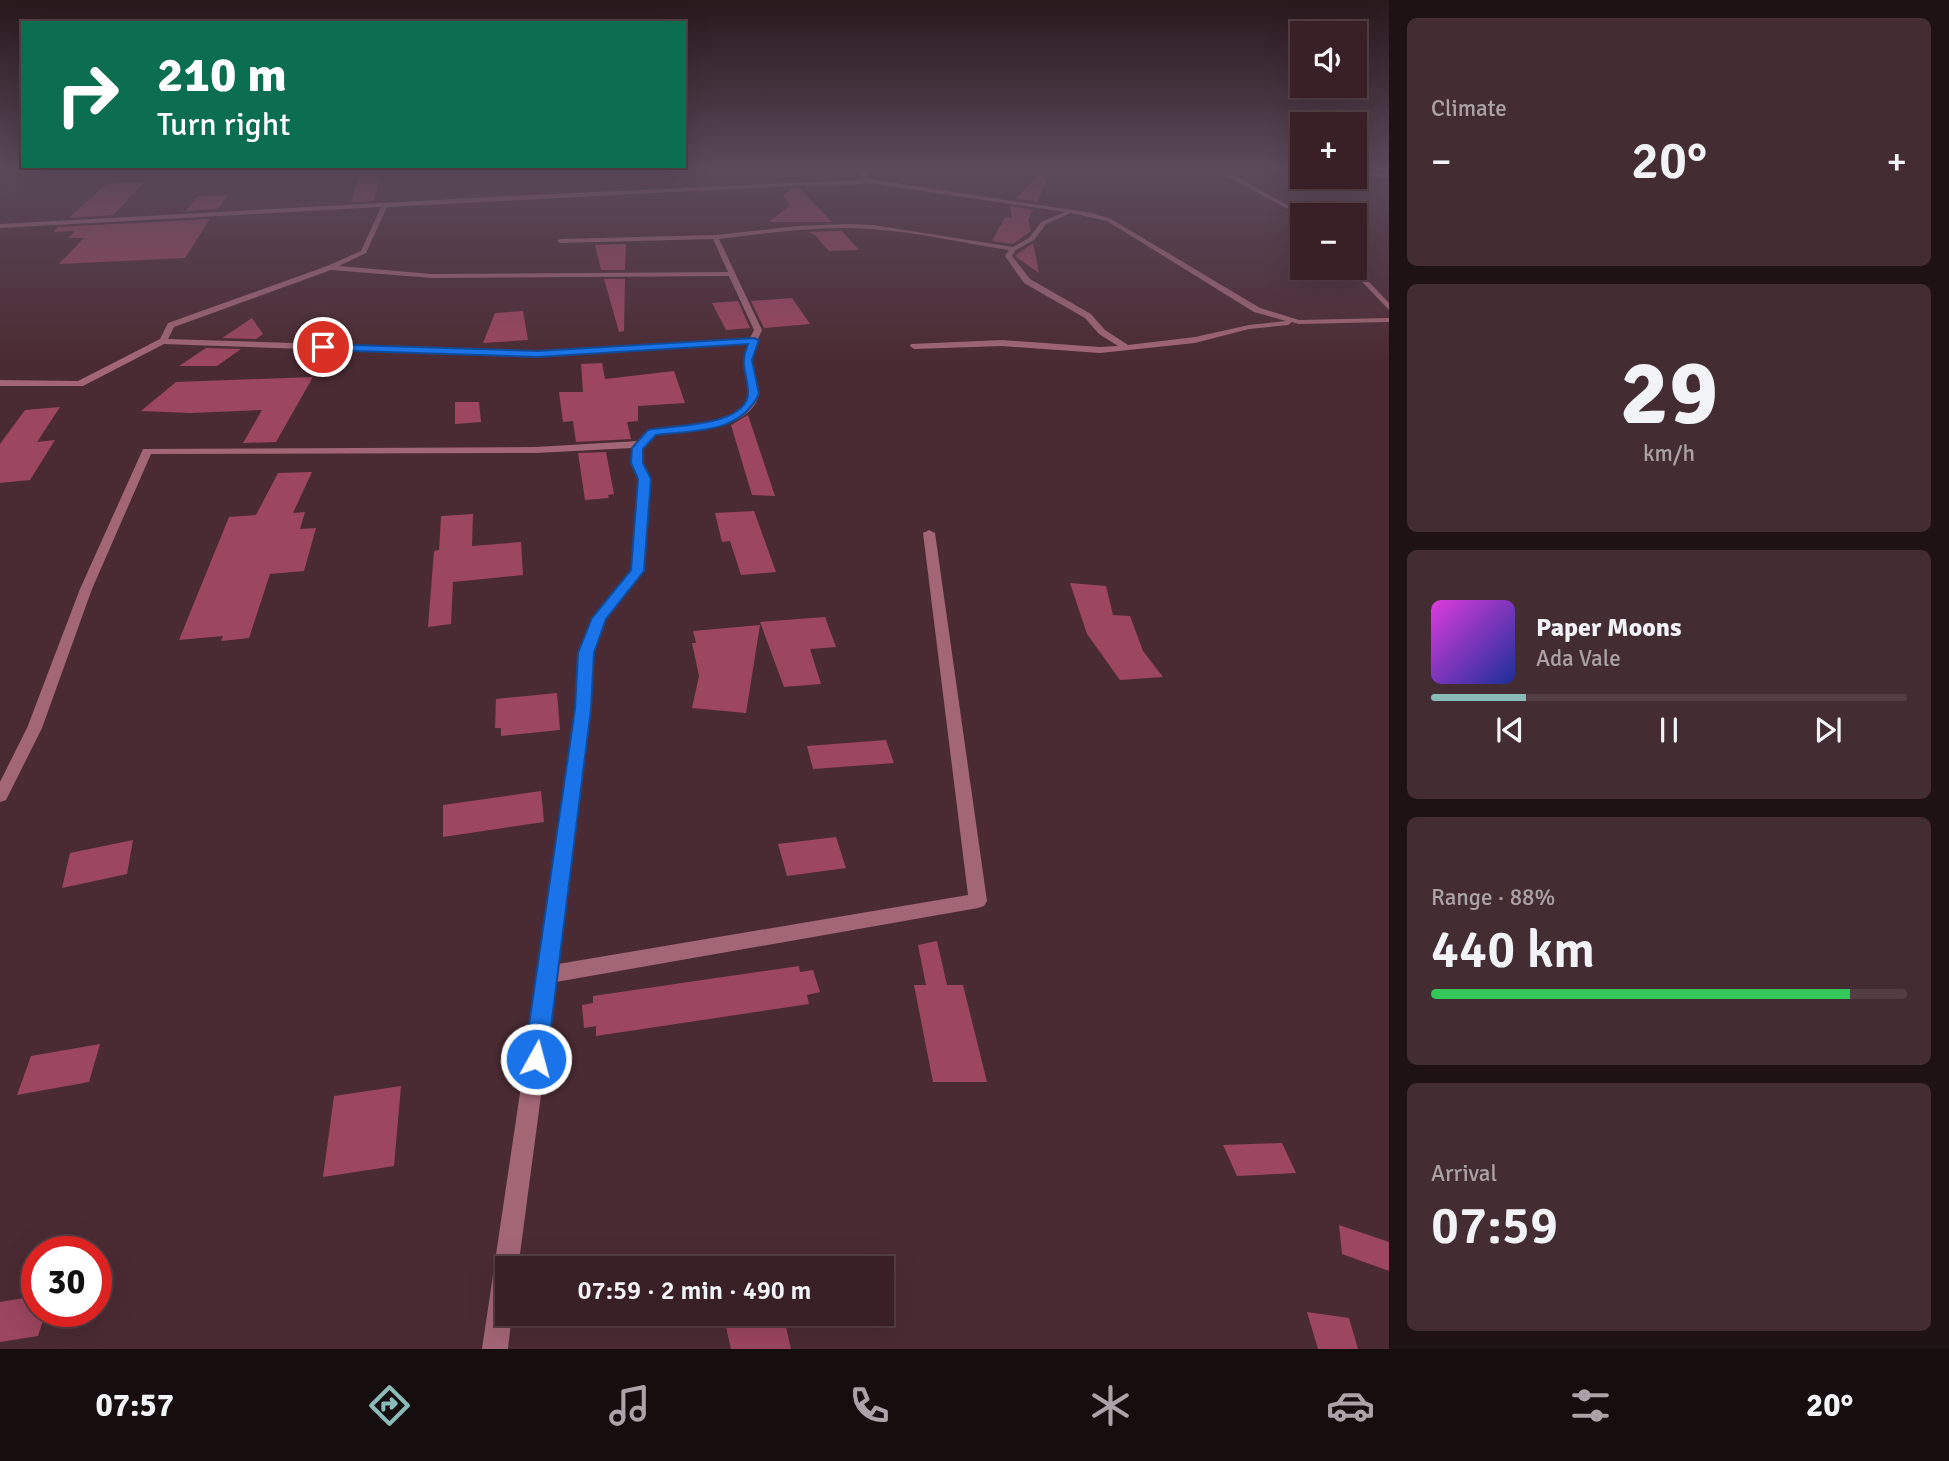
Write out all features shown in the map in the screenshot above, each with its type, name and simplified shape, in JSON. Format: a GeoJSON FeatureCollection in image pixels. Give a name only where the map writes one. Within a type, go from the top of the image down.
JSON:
{"type":"FeatureCollection","features":[{"type":"Feature","properties":{"kind":"street"},"geometry":{"type":"LineString","coordinates":[[163,341],[171,326],[330,268],[363,252],[371,234]]}},
{"type":"Feature","properties":{"kind":"street"},"geometry":{"type":"LineString","coordinates":[[560,242],[743,234]]}},
{"type":"Feature","properties":{"kind":"street"},"geometry":{"type":"LineString","coordinates":[[916,234],[1014,248],[1024,245],[1037,234]]}},
{"type":"Feature","properties":{"kind":"street"},"geometry":{"type":"LineString","coordinates":[[1132,234],[1257,310],[1299,322]]}},
{"type":"Feature","properties":{"kind":"street"},"geometry":{"type":"LineString","coordinates":[[495,1349],[583,709],[586,653],[599,618],[638,571],[645,479],[637,463],[637,448],[652,432],[715,425],[734,418],[747,407],[754,394],[747,360],[758,330],[715,237]]}},
{"type":"Feature","properties":{"kind":"street"},"geometry":{"type":"LineString","coordinates":[[1014,248],[1008,256],[1027,281],[1088,316],[1101,332],[1126,347]]}},
{"type":"Feature","properties":{"kind":"street"},"geometry":{"type":"LineString","coordinates":[[330,268],[432,276],[732,274]]}},
{"type":"Feature","properties":{"kind":"street"},"geometry":{"type":"LineString","coordinates":[[1364,280],[1389,309]]}},
{"type":"Feature","properties":{"kind":"street"},"geometry":{"type":"LineString","coordinates":[[914,346],[1002,343],[1100,350],[1195,340],[1249,327],[1299,322],[1389,320]]}},
{"type":"Feature","properties":{"kind":"street"},"geometry":{"type":"LineString","coordinates":[[0,383],[80,384],[163,341],[537,354],[754,340]]}},
{"type":"Feature","properties":{"kind":"street"},"geometry":{"type":"LineString","coordinates":[[0,796],[18,768],[47,702],[78,609],[147,451],[536,450],[640,444]]}},
{"type":"Feature","properties":{"kind":"street"},"geometry":{"type":"LineString","coordinates":[[547,975],[978,901],[929,533]]}},
{"type":"Feature","properties":{"kind":"building"},"geometry":{"type":"Polygon","coordinates":[[[72,234],[200,234],[185,258],[59,264],[84,238],[68,238],[72,234]]]}},
{"type":"Feature","properties":{"kind":"building"},"geometry":{"type":"Polygon","coordinates":[[[813,234],[845,234],[859,250],[829,251],[813,234]]]}},
{"type":"Feature","properties":{"kind":"building"},"geometry":{"type":"Polygon","coordinates":[[[996,234],[1027,234],[1013,244],[992,241],[996,234]]]}},
{"type":"Feature","properties":{"kind":"building"},"geometry":{"type":"Polygon","coordinates":[[[1033,243],[1039,273],[1015,256],[1033,243]]]}},
{"type":"Feature","properties":{"kind":"building"},"geometry":{"type":"Polygon","coordinates":[[[626,244],[625,270],[601,270],[595,245],[626,244]]]}},
{"type":"Feature","properties":{"kind":"building"},"geometry":{"type":"Polygon","coordinates":[[[604,279],[625,279],[624,331],[619,332],[604,279]]]}},
{"type":"Feature","properties":{"kind":"building"},"geometry":{"type":"Polygon","coordinates":[[[792,298],[810,324],[764,328],[751,301],[792,298]]]}},
{"type":"Feature","properties":{"kind":"building"},"geometry":{"type":"Polygon","coordinates":[[[738,301],[750,328],[726,330],[712,303],[738,301]]]}},
{"type":"Feature","properties":{"kind":"building"},"geometry":{"type":"Polygon","coordinates":[[[523,311],[528,340],[483,343],[495,313],[523,311]]]}},
{"type":"Feature","properties":{"kind":"building"},"geometry":{"type":"Polygon","coordinates":[[[252,318],[263,334],[256,339],[222,338],[252,318]]]}},
{"type":"Feature","properties":{"kind":"building"},"geometry":{"type":"Polygon","coordinates":[[[206,348],[241,349],[217,366],[179,366],[206,348]]]}},
{"type":"Feature","properties":{"kind":"building"},"geometry":{"type":"Polygon","coordinates":[[[602,363],[605,379],[674,371],[685,403],[638,406],[638,421],[627,422],[631,439],[576,442],[573,421],[563,422],[559,392],[583,392],[581,364],[602,363]]]}},
{"type":"Feature","properties":{"kind":"building"},"geometry":{"type":"Polygon","coordinates":[[[313,377],[276,442],[243,443],[262,410],[190,413],[141,411],[176,382],[313,377]]]}},
{"type":"Feature","properties":{"kind":"building"},"geometry":{"type":"Polygon","coordinates":[[[455,402],[479,402],[481,422],[455,424],[455,402]]]}},
{"type":"Feature","properties":{"kind":"building"},"geometry":{"type":"Polygon","coordinates":[[[60,407],[37,442],[55,440],[30,480],[0,483],[0,444],[25,410],[60,407]]]}},
{"type":"Feature","properties":{"kind":"building"},"geometry":{"type":"Polygon","coordinates":[[[748,415],[775,496],[752,495],[731,425],[748,415]]]}},
{"type":"Feature","properties":{"kind":"building"},"geometry":{"type":"Polygon","coordinates":[[[606,452],[614,494],[608,495],[609,498],[585,500],[578,453],[606,452]]]}},
{"type":"Feature","properties":{"kind":"building"},"geometry":{"type":"Polygon","coordinates":[[[312,472],[293,513],[305,512],[300,529],[316,528],[304,571],[270,574],[249,638],[221,641],[223,636],[179,640],[229,517],[256,515],[278,473],[312,472]]]}},
{"type":"Feature","properties":{"kind":"building"},"geometry":{"type":"Polygon","coordinates":[[[754,511],[776,572],[741,575],[730,541],[722,542],[715,513],[754,511]]]}},
{"type":"Feature","properties":{"kind":"building"},"geometry":{"type":"Polygon","coordinates":[[[473,514],[472,546],[521,542],[523,575],[453,582],[451,624],[428,627],[434,551],[439,550],[441,516],[473,514]]]}},
{"type":"Feature","properties":{"kind":"building"},"geometry":{"type":"Polygon","coordinates":[[[1070,583],[1106,586],[1113,615],[1130,616],[1143,651],[1163,677],[1120,680],[1087,634],[1070,583]]]}},
{"type":"Feature","properties":{"kind":"building"},"geometry":{"type":"Polygon","coordinates":[[[825,617],[836,647],[810,649],[821,684],[784,687],[760,622],[825,617]]]}},
{"type":"Feature","properties":{"kind":"building"},"geometry":{"type":"Polygon","coordinates":[[[760,625],[746,713],[692,708],[699,676],[692,643],[696,643],[693,631],[760,625]]]}},
{"type":"Feature","properties":{"kind":"building"},"geometry":{"type":"Polygon","coordinates":[[[557,693],[560,730],[501,736],[501,728],[495,728],[496,699],[557,693]]]}},
{"type":"Feature","properties":{"kind":"building"},"geometry":{"type":"Polygon","coordinates":[[[886,740],[894,763],[813,769],[807,746],[886,740]]]}},
{"type":"Feature","properties":{"kind":"building"},"geometry":{"type":"Polygon","coordinates":[[[541,791],[544,822],[443,837],[443,805],[541,791]]]}},
{"type":"Feature","properties":{"kind":"building"},"geometry":{"type":"Polygon","coordinates":[[[836,837],[846,868],[787,876],[778,844],[836,837]]]}},
{"type":"Feature","properties":{"kind":"building"},"geometry":{"type":"Polygon","coordinates":[[[133,840],[127,874],[62,888],[70,853],[133,840]]]}},
{"type":"Feature","properties":{"kind":"building"},"geometry":{"type":"Polygon","coordinates":[[[937,941],[947,985],[963,985],[987,1082],[933,1082],[914,985],[926,985],[918,945],[937,941]]]}},
{"type":"Feature","properties":{"kind":"building"},"geometry":{"type":"Polygon","coordinates":[[[799,966],[800,972],[813,970],[820,992],[807,995],[809,1004],[596,1036],[596,1026],[584,1028],[582,1005],[593,1003],[593,996],[799,966]]]}},
{"type":"Feature","properties":{"kind":"building"},"geometry":{"type":"Polygon","coordinates":[[[100,1044],[89,1082],[17,1095],[31,1056],[100,1044]]]}},
{"type":"Feature","properties":{"kind":"building"},"geometry":{"type":"Polygon","coordinates":[[[401,1086],[394,1166],[323,1177],[334,1096],[401,1086]]]}},
{"type":"Feature","properties":{"kind":"building"},"geometry":{"type":"Polygon","coordinates":[[[1282,1143],[1296,1173],[1237,1176],[1223,1145],[1282,1143]]]}},
{"type":"Feature","properties":{"kind":"building"},"geometry":{"type":"Polygon","coordinates":[[[1339,1225],[1389,1242],[1389,1271],[1342,1254],[1339,1225]]]}},
{"type":"Feature","properties":{"kind":"building"},"geometry":{"type":"Polygon","coordinates":[[[21,1299],[21,1327],[41,1327],[38,1336],[0,1342],[0,1302],[21,1299]]]}},
{"type":"Feature","properties":{"kind":"building"},"geometry":{"type":"Polygon","coordinates":[[[1307,1312],[1349,1318],[1358,1349],[1318,1349],[1307,1312]]]}},
{"type":"Feature","properties":{"kind":"building"},"geometry":{"type":"Polygon","coordinates":[[[726,1326],[786,1326],[791,1349],[731,1349],[726,1326]]]}},
{"type":"Feature","properties":{"kind":"route"},"geometry":{"type":"LineString","coordinates":[[323,347],[537,354],[754,340],[747,360],[754,394],[747,407],[734,418],[715,425],[652,432],[637,448],[637,463],[645,479],[638,571],[599,618],[586,653],[583,709],[536,1059]]}}]}
